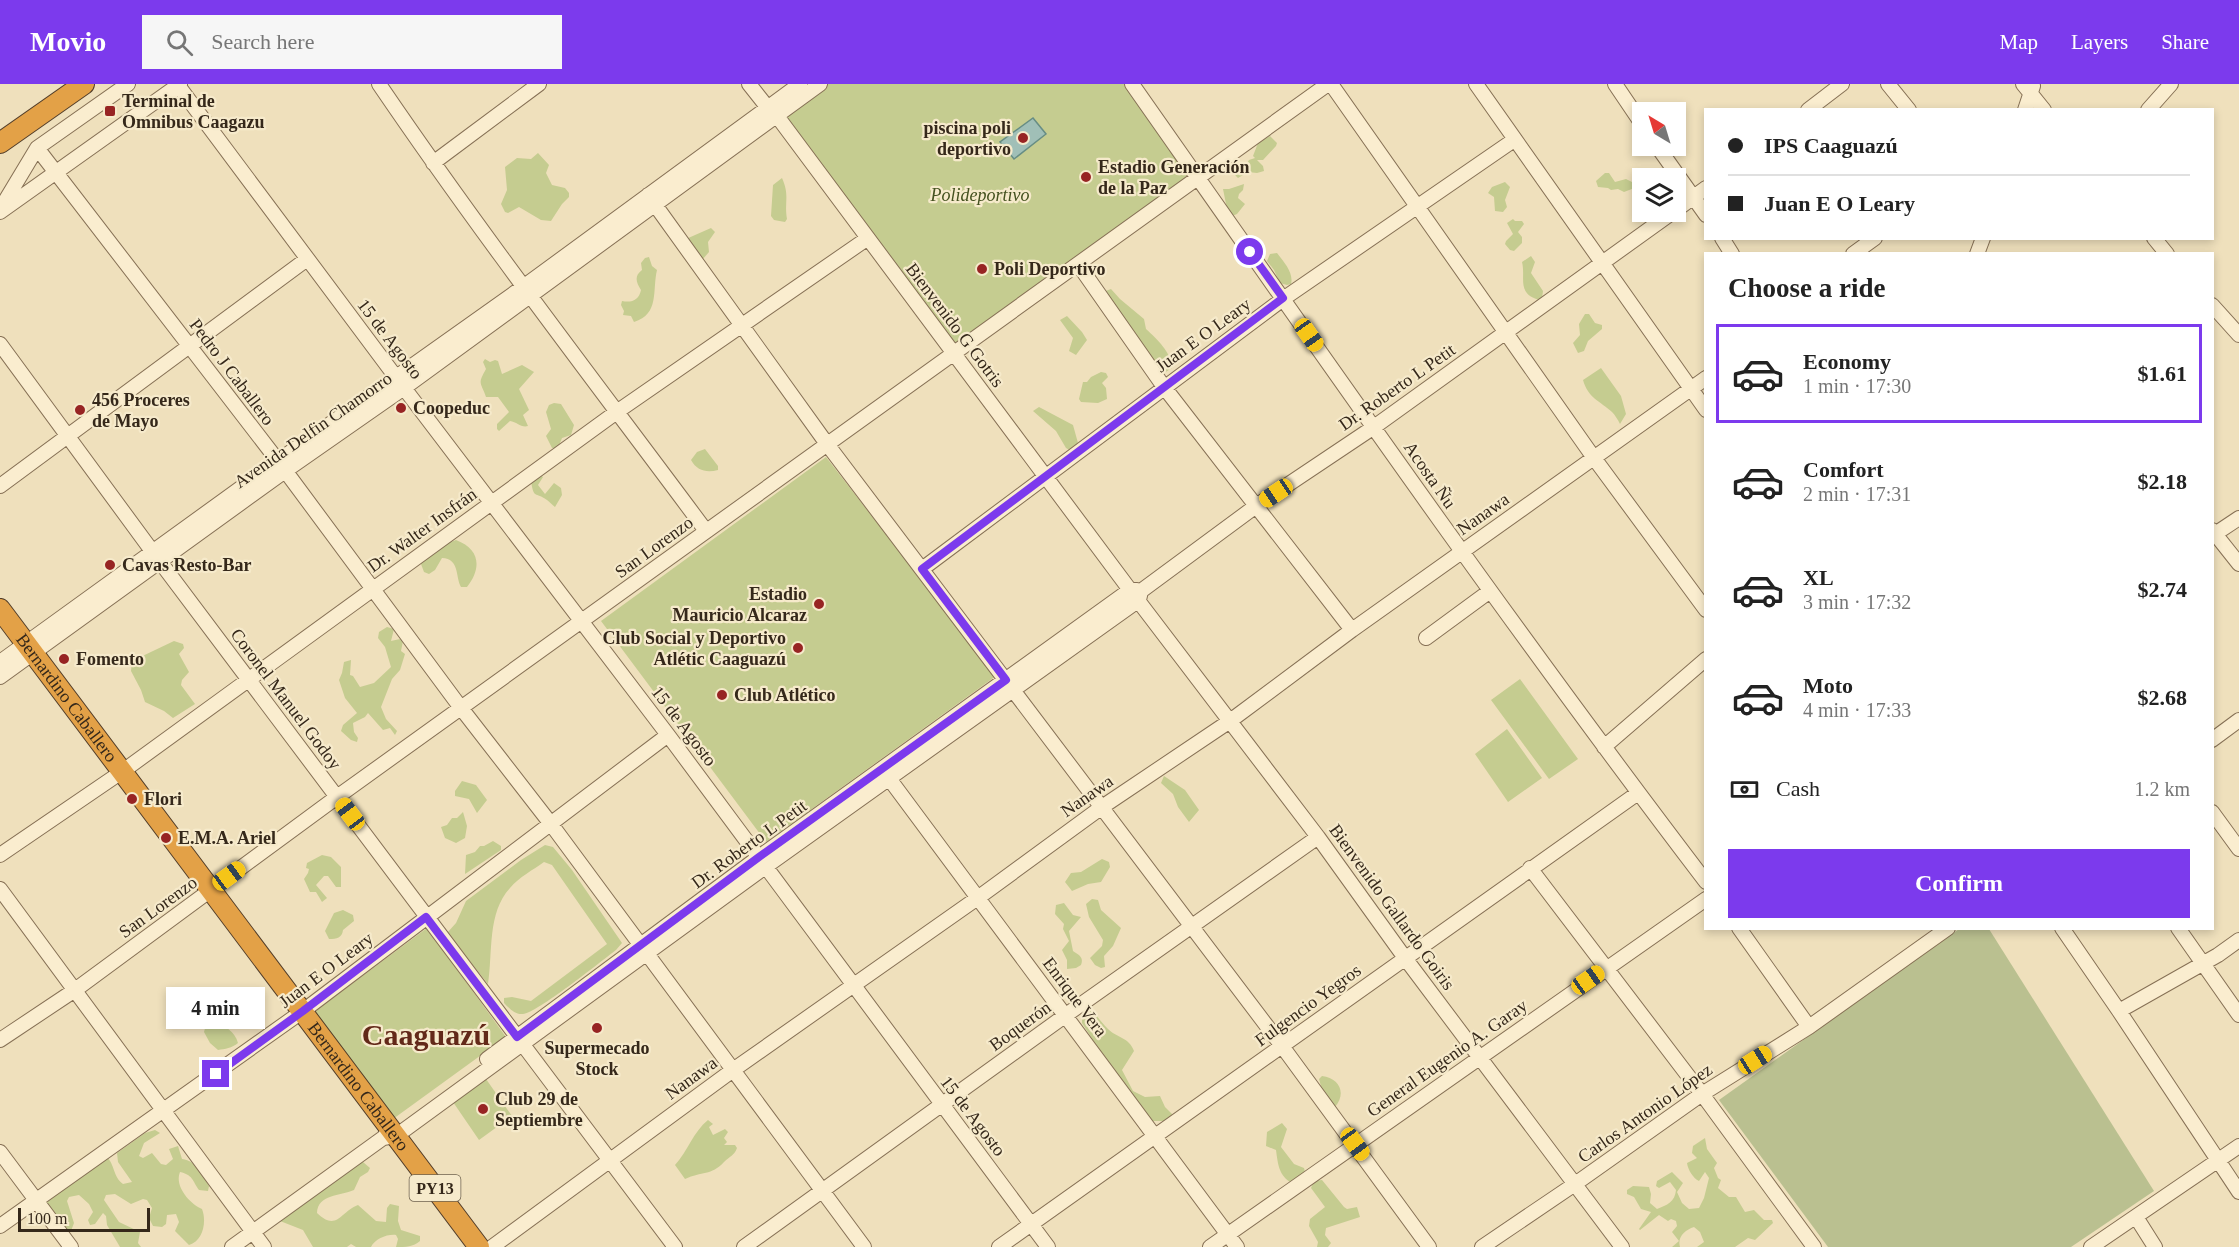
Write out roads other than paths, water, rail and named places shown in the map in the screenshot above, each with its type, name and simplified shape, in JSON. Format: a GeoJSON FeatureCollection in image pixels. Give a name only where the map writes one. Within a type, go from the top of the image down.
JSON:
{"type":"FeatureCollection","features":[{"type":"Feature","properties":{"kind":"highway"},"geometry":{"type":"LineString","coordinates":[[0,135],[73,84]]}},
{"type":"Feature","properties":{"kind":"highway"},"geometry":{"type":"LineString","coordinates":[[0,143],[84,84]]}},
{"type":"Feature","properties":{"kind":"highway","name":"Bernardino Caballero"},"geometry":{"type":"LineString","coordinates":[[0,609],[303,1011],[390,1134],[479,1247]]}},
{"type":"Feature","properties":{"kind":"street"},"geometry":{"type":"LineString","coordinates":[[0,211],[37,148],[128,84]]}},
{"type":"Feature","properties":{"kind":"street"},"geometry":{"type":"LineString","coordinates":[[0,211],[179,84]]}},
{"type":"Feature","properties":{"kind":"street","name":"15 de Agosto"},"geometry":{"type":"LineString","coordinates":[[179,84],[307,259],[668,735],[1048,1247]]}},
{"type":"Feature","properties":{"kind":"street"},"geometry":{"type":"LineString","coordinates":[[379,84],[433,163],[527,292],[706,531]]}},
{"type":"Feature","properties":{"kind":"street"},"geometry":{"type":"LineString","coordinates":[[433,163],[522,90],[539,84]]}},
{"type":"Feature","properties":{"kind":"street","name":"Bienvenido G Gotris"},"geometry":{"type":"LineString","coordinates":[[749,84],[1137,594]]}},
{"type":"Feature","properties":{"kind":"street","name":"Avenida Delfin Chamorro"},"geometry":{"type":"LineString","coordinates":[[772,112],[800,84]]}},
{"type":"Feature","properties":{"kind":"street","name":"Avenida Delfin Chamorro"},"geometry":{"type":"LineString","coordinates":[[0,677],[30,649],[156,556],[527,292],[772,112],[820,84]]}},
{"type":"Feature","properties":{"kind":"street","name":"Acosta Ñu"},"geometry":{"type":"LineString","coordinates":[[1132,84],[1461,552],[1704,879]]}},
{"type":"Feature","properties":{"kind":"street"},"geometry":{"type":"LineString","coordinates":[[1330,84],[1594,458],[1704,607]]}},
{"type":"Feature","properties":{"kind":"street","name":"San Lorenzo"},"geometry":{"type":"LineString","coordinates":[[0,1040],[75,990],[337,797],[1330,84]]}},
{"type":"Feature","properties":{"kind":"street"},"geometry":{"type":"LineString","coordinates":[[1476,84],[1704,407]]}},
{"type":"Feature","properties":{"kind":"street"},"geometry":{"type":"LineString","coordinates":[[1615,84],[1632,109]]}},
{"type":"Feature","properties":{"kind":"street"},"geometry":{"type":"LineString","coordinates":[[1811,108],[1842,84]]}},
{"type":"Feature","properties":{"kind":"street"},"geometry":{"type":"LineString","coordinates":[[1888,84],[1907,108]]}},
{"type":"Feature","properties":{"kind":"street"},"geometry":{"type":"LineString","coordinates":[[2150,108],[2171,84]]}},
{"type":"Feature","properties":{"kind":"street"},"geometry":{"type":"LineString","coordinates":[[2025,108],[2029,87]]}},
{"type":"Feature","properties":{"kind":"street"},"geometry":{"type":"LineString","coordinates":[[2029,87],[2043,108]]}},
{"type":"Feature","properties":{"kind":"street","name":"Juan E O Leary"},"geometry":{"type":"LineString","coordinates":[[922,569],[1283,298],[1514,140]]}},
{"type":"Feature","properties":{"kind":"street","name":"Pedro J Caballero"},"geometry":{"type":"LineString","coordinates":[[37,148],[190,345],[461,708],[551,824],[864,1247]]}},
{"type":"Feature","properties":{"kind":"street"},"geometry":{"type":"LineString","coordinates":[[1664,156],[1704,212]]}},
{"type":"Feature","properties":{"kind":"street","name":"Dr. Roberto L Petit"},"geometry":{"type":"LineString","coordinates":[[1686,202],[1704,189]]}},
{"type":"Feature","properties":{"kind":"street"},"geometry":{"type":"LineString","coordinates":[[651,200],[827,444],[1282,1046],[1429,1247]]}},
{"type":"Feature","properties":{"kind":"street","name":"Dr. Roberto L Petit"},"geometry":{"type":"LineString","coordinates":[[232,1247],[520,1041],[762,862],[1137,594],[1256,506],[1374,427],[1659,222]]}},
{"type":"Feature","properties":{"kind":"street","name":"Dr. Walter Insfrán"},"geometry":{"type":"LineString","coordinates":[[0,855],[123,771],[618,411],[868,238]]}},
{"type":"Feature","properties":{"kind":"street"},"geometry":{"type":"LineString","coordinates":[[1856,252],[1872,240]]}},
{"type":"Feature","properties":{"kind":"street"},"geometry":{"type":"LineString","coordinates":[[0,486],[307,259]]}},
{"type":"Feature","properties":{"kind":"street"},"geometry":{"type":"LineString","coordinates":[[1078,264],[1164,387],[1352,630]]}},
{"type":"Feature","properties":{"kind":"street"},"geometry":{"type":"LineString","coordinates":[[2214,307],[2239,335]]}},
{"type":"Feature","properties":{"kind":"street","name":"Coronel Manuel Godoy"},"geometry":{"type":"LineString","coordinates":[[0,344],[156,556],[675,1247]]}},
{"type":"Feature","properties":{"kind":"street","name":"Nanawa"},"geometry":{"type":"LineString","coordinates":[[492,1247],[853,984],[979,897],[1102,807],[1230,721],[1352,630],[1704,379]]}},
{"type":"Feature","properties":{"kind":"street"},"geometry":{"type":"LineString","coordinates":[[2239,518],[2214,534],[2239,564]]}},
{"type":"Feature","properties":{"kind":"street"},"geometry":{"type":"LineString","coordinates":[[1426,638],[1490,591]]}},
{"type":"Feature","properties":{"kind":"street","name":"Bienvenido Gallardo Goiris"},"geometry":{"type":"LineString","coordinates":[[1137,594],[1405,958],[1622,1247]]}},
{"type":"Feature","properties":{"kind":"street","name":"Avenida Delfin Chamorro"},"geometry":{"type":"LineString","coordinates":[[0,662],[30,649]]}},
{"type":"Feature","properties":{"kind":"street"},"geometry":{"type":"LineString","coordinates":[[1604,747],[1704,661]]}},
{"type":"Feature","properties":{"kind":"street"},"geometry":{"type":"LineString","coordinates":[[2214,739],[2239,720]]}},
{"type":"Feature","properties":{"kind":"street","name":"Juan E O Leary"},"geometry":{"type":"LineString","coordinates":[[0,1226],[303,1011],[668,735]]}},
{"type":"Feature","properties":{"kind":"street","name":"Enrique Vera"},"geometry":{"type":"LineString","coordinates":[[885,774],[979,897],[1237,1247]]}},
{"type":"Feature","properties":{"kind":"street","name":"Fulgencio Yegros"},"geometry":{"type":"LineString","coordinates":[[999,1247],[1638,793]]}},
{"type":"Feature","properties":{"kind":"street"},"geometry":{"type":"LineString","coordinates":[[2214,815],[2239,849]]}},
{"type":"Feature","properties":{"kind":"street","name":"Boquerón"},"geometry":{"type":"LineString","coordinates":[[744,1247],[1318,837]]}},
{"type":"Feature","properties":{"kind":"street"},"geometry":{"type":"LineString","coordinates":[[1530,868],[1702,1094],[1814,1247]]}},
{"type":"Feature","properties":{"kind":"street"},"geometry":{"type":"LineString","coordinates":[[0,889],[264,1247]]}},
{"type":"Feature","properties":{"kind":"street","name":"General Eugenio A. Garay"},"geometry":{"type":"LineString","coordinates":[[1210,1247],[1704,899]]}},
{"type":"Feature","properties":{"kind":"street"},"geometry":{"type":"LineString","coordinates":[[1740,930],[1809,1027]]}},
{"type":"Feature","properties":{"kind":"street"},"geometry":{"type":"LineString","coordinates":[[2063,930],[2239,1192]]}},
{"type":"Feature","properties":{"kind":"street"},"geometry":{"type":"LineString","coordinates":[[2179,930],[2239,1015]]}},
{"type":"Feature","properties":{"kind":"street","name":"Carlos Antonio López"},"geometry":{"type":"LineString","coordinates":[[1482,1247],[1702,1094],[1809,1027],[1933,933]]}},
{"type":"Feature","properties":{"kind":"street"},"geometry":{"type":"LineString","coordinates":[[2119,1011],[2202,964],[2239,940]]}},
{"type":"Feature","properties":{"kind":"street"},"geometry":{"type":"LineString","coordinates":[[2091,1247],[2239,1146]]}},
{"type":"Feature","properties":{"kind":"street"},"geometry":{"type":"LineString","coordinates":[[0,1152],[71,1247]]}},
{"type":"Feature","properties":{"kind":"street"},"geometry":{"type":"LineString","coordinates":[[2136,1217],[2155,1247]]}},
{"type":"Feature","properties":{"kind":"water","name":"piscina poli deportivo"},"geometry":{"type":"Polygon","coordinates":[[[1033,118],[1046,134],[1014,159],[1000,142],[1033,118]]]}},
{"type":"Feature","properties":{"kind":"place","name":"Terminal de Omnibus Caagazu"},"geometry":{"type":"Point","coordinates":[110,111]}},
{"type":"Feature","properties":{"kind":"place","name":"piscina poli deportivo"},"geometry":{"type":"Point","coordinates":[1023,138]}},
{"type":"Feature","properties":{"kind":"place","name":"Estadio Generación de la Paz"},"geometry":{"type":"Point","coordinates":[1086,177]}},
{"type":"Feature","properties":{"kind":"place","name":"Poli Deportivo"},"geometry":{"type":"Point","coordinates":[982,269]}},
{"type":"Feature","properties":{"kind":"place","name":"Coopeduc"},"geometry":{"type":"Point","coordinates":[401,408]}},
{"type":"Feature","properties":{"kind":"place","name":"456 Proceres de Mayo"},"geometry":{"type":"Point","coordinates":[80,410]}},
{"type":"Feature","properties":{"kind":"place","name":"Cavas Resto-Bar"},"geometry":{"type":"Point","coordinates":[110,565]}},
{"type":"Feature","properties":{"kind":"place","name":"Estadio Mauricio Alcaraz"},"geometry":{"type":"Point","coordinates":[819,604]}},
{"type":"Feature","properties":{"kind":"place","name":"Club Social y Deportivo Atlétic Caaguazú"},"geometry":{"type":"Point","coordinates":[798,648]}},
{"type":"Feature","properties":{"kind":"place","name":"Fomento"},"geometry":{"type":"Point","coordinates":[64,659]}},
{"type":"Feature","properties":{"kind":"place","name":"Club Atlético"},"geometry":{"type":"Point","coordinates":[722,695]}},
{"type":"Feature","properties":{"kind":"place","name":"Flori"},"geometry":{"type":"Point","coordinates":[132,799]}},
{"type":"Feature","properties":{"kind":"place","name":"E.M.A. Ariel"},"geometry":{"type":"Point","coordinates":[166,838]}},
{"type":"Feature","properties":{"kind":"place","name":"Supermecado Stock"},"geometry":{"type":"Point","coordinates":[597,1028]}},
{"type":"Feature","properties":{"kind":"place","name":"Club 29 de Septiembre"},"geometry":{"type":"Point","coordinates":[483,1109]}},
{"type":"Feature","properties":{"kind":"district","name":"Caaguazú"},"geometry":{"type":"Point","coordinates":[426,1034]}},
{"type":"Feature","properties":{"kind":"park label","name":"Polideportivo"},"geometry":{"type":"Point","coordinates":[980,195]}}]}
